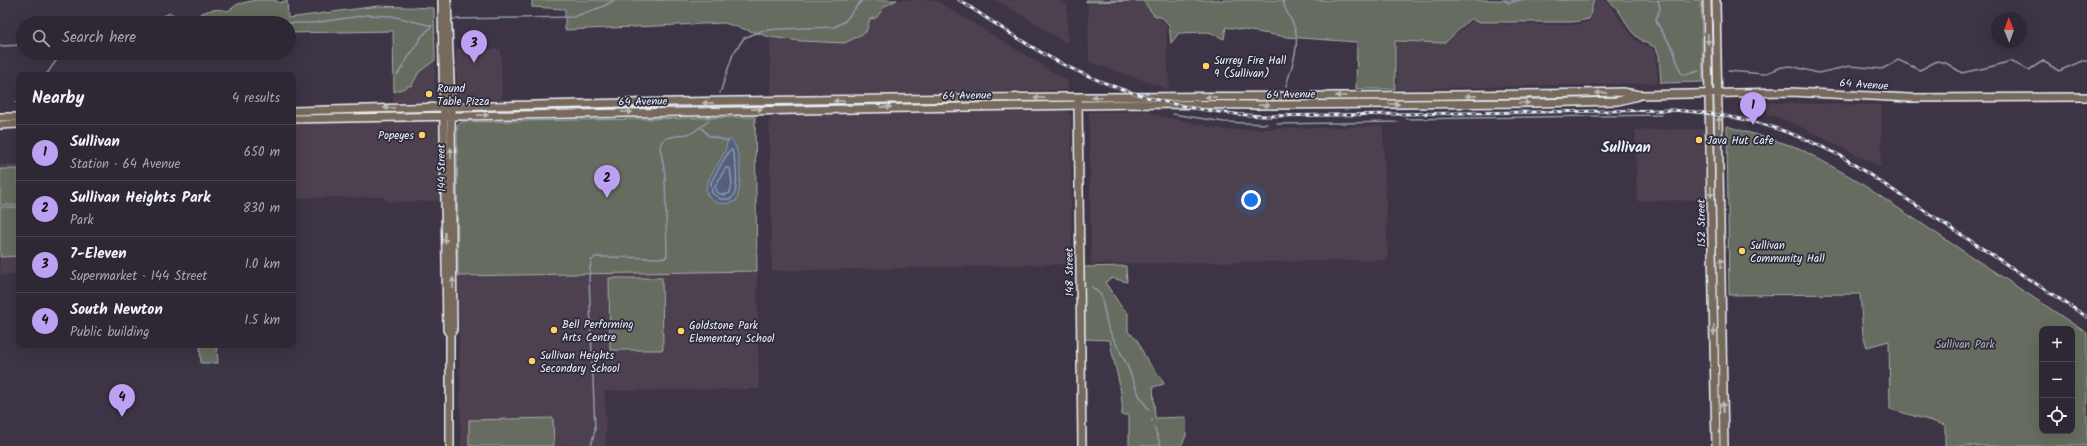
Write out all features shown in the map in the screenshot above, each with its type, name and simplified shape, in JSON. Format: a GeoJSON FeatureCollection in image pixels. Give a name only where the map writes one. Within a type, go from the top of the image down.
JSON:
{"type":"FeatureCollection","features":[{"type":"Feature","properties":{"kind":"main road","name":"144 Street"},"geometry":{"type":"LineString","coordinates":[[442,0],[443,107],[447,116],[447,330],[450,334],[450,446]]}},
{"type":"Feature","properties":{"kind":"main road","name":"144 Street"},"geometry":{"type":"LineString","coordinates":[[447,0],[451,107],[447,116]]}},
{"type":"Feature","properties":{"kind":"main road","name":"152 Street"},"geometry":{"type":"LineString","coordinates":[[1707,0],[1716,446]]}},
{"type":"Feature","properties":{"kind":"main road","name":"152 Street"},"geometry":{"type":"LineString","coordinates":[[1716,0],[1724,446]]}},
{"type":"Feature","properties":{"kind":"main road","name":"64 Avenue"},"geometry":{"type":"LineString","coordinates":[[296,118],[447,116],[1322,96],[1470,96],[1623,92],[1640,95],[1819,92],[1910,98],[2087,97]]}},
{"type":"Feature","properties":{"kind":"main road","name":"64 Avenue"},"geometry":{"type":"LineString","coordinates":[[296,111],[612,104],[1078,101],[1323,104],[1618,101],[1640,95]]}},
{"type":"Feature","properties":{"kind":"main road"},"geometry":{"type":"LineString","coordinates":[[1322,96],[1323,104]]}},
{"type":"Feature","properties":{"kind":"main road","name":"148 Street"},"geometry":{"type":"LineString","coordinates":[[1078,101],[1082,446]]}},
{"type":"Feature","properties":{"kind":"main road"},"geometry":{"type":"LineString","coordinates":[[569,113],[577,110],[604,108],[612,104]]}},
{"type":"Feature","properties":{"kind":"main road"},"geometry":{"type":"LineString","coordinates":[[524,114],[536,110],[555,109],[558,106]]}},
{"type":"Feature","properties":{"kind":"main road"},"geometry":{"type":"LineString","coordinates":[[316,118],[320,114],[350,113],[367,109]]}},
{"type":"Feature","properties":{"kind":"main road"},"geometry":{"type":"LineString","coordinates":[[0,117],[16,117]]}},
{"type":"Feature","properties":{"kind":"main road"},"geometry":{"type":"LineString","coordinates":[[0,125],[16,124]]}},
{"type":"Feature","properties":{"kind":"shaded area"},"geometry":{"type":"Polygon","coordinates":[[[897,0],[935,0],[1068,81],[1068,90],[771,96],[770,37],[802,41],[839,43],[870,19],[876,18],[885,5],[897,0]]]}},
{"type":"Feature","properties":{"kind":"shaded area"},"geometry":{"type":"Polygon","coordinates":[[[993,0],[1059,0],[1067,4],[1068,44],[1002,3],[993,0]]]}},
{"type":"Feature","properties":{"kind":"shaded area"},"geometry":{"type":"Polygon","coordinates":[[[1596,0],[1606,0],[1636,41],[1652,48],[1655,53],[1658,83],[1397,89],[1396,43],[1437,43],[1444,45],[1472,21],[1478,24],[1575,25],[1590,21],[1596,0]]]}},
{"type":"Feature","properties":{"kind":"shaded area"},"geometry":{"type":"Polygon","coordinates":[[[1142,2],[1166,24],[1169,89],[1089,62],[1088,4],[1142,2]]]}},
{"type":"Feature","properties":{"kind":"shaded area"},"geometry":{"type":"Polygon","coordinates":[[[456,49],[501,49],[502,99],[463,99],[457,94],[456,49]]]}},
{"type":"Feature","properties":{"kind":"shaded area"},"geometry":{"type":"Polygon","coordinates":[[[435,60],[435,102],[393,102],[394,92],[412,85],[419,72],[435,60]]]}},
{"type":"Feature","properties":{"kind":"shaded area"},"geometry":{"type":"Polygon","coordinates":[[[1766,103],[1882,105],[1881,167],[1789,121],[1767,114],[1766,103]]]}},
{"type":"Feature","properties":{"kind":"shaded area"},"geometry":{"type":"Polygon","coordinates":[[[1065,110],[1071,116],[1072,264],[772,271],[769,120],[773,115],[1065,110]]]}},
{"type":"Feature","properties":{"kind":"shaded area"},"geometry":{"type":"Polygon","coordinates":[[[1147,111],[1156,115],[1225,130],[1383,126],[1388,260],[1091,264],[1089,112],[1147,111]]]}},
{"type":"Feature","properties":{"kind":"shaded area"},"geometry":{"type":"Polygon","coordinates":[[[442,118],[443,201],[389,202],[383,197],[296,198],[296,122],[442,118]]]}},
{"type":"Feature","properties":{"kind":"shaded area"},"geometry":{"type":"Polygon","coordinates":[[[1704,129],[1706,200],[1637,201],[1635,130],[1704,129]]]}},
{"type":"Feature","properties":{"kind":"shaded area"},"geometry":{"type":"Polygon","coordinates":[[[16,164],[16,274],[0,275],[0,165],[16,164]]]}},
{"type":"Feature","properties":{"kind":"shaded area"},"geometry":{"type":"Polygon","coordinates":[[[757,271],[759,389],[605,391],[606,446],[461,446],[458,276],[757,271]]]}},
{"type":"Feature","properties":{"kind":"green space"},"geometry":{"type":"Polygon","coordinates":[[[256,0],[275,0],[280,3],[287,0],[288,16],[197,16],[204,12],[218,9],[228,11],[238,4],[256,0]]]}},
{"type":"Feature","properties":{"kind":"green space"},"geometry":{"type":"Polygon","coordinates":[[[532,0],[897,0],[885,6],[876,18],[870,19],[866,32],[845,43],[802,41],[770,37],[724,23],[565,30],[565,9],[532,7],[532,0]]]}},
{"type":"Feature","properties":{"kind":"green space"},"geometry":{"type":"Polygon","coordinates":[[[1086,0],[1594,0],[1589,19],[1573,22],[1476,22],[1471,18],[1445,43],[1395,41],[1395,89],[1356,89],[1357,42],[1287,37],[1226,27],[1224,39],[1209,32],[1179,33],[1171,43],[1169,25],[1163,18],[1154,15],[1143,1],[1086,2],[1086,0]]]}},
{"type":"Feature","properties":{"kind":"green space"},"geometry":{"type":"Polygon","coordinates":[[[1608,0],[1701,0],[1703,82],[1661,83],[1659,55],[1655,47],[1637,37],[1608,0]]]}},
{"type":"Feature","properties":{"kind":"green space"},"geometry":{"type":"Polygon","coordinates":[[[378,6],[434,8],[435,60],[419,72],[412,85],[394,92],[393,31],[296,33],[296,17],[378,6]]]}},
{"type":"Feature","properties":{"kind":"green space"},"geometry":{"type":"Polygon","coordinates":[[[170,13],[176,16],[163,16],[170,13]]]}},
{"type":"Feature","properties":{"kind":"green space"},"geometry":{"type":"Polygon","coordinates":[[[755,117],[757,271],[458,276],[457,126],[461,122],[755,117]]]}},
{"type":"Feature","properties":{"kind":"green space","name":"Sullivan Park"},"geometry":{"type":"Polygon","coordinates":[[[1727,126],[1799,148],[1851,177],[2087,333],[2087,446],[1945,446],[1945,425],[1890,409],[1889,341],[1867,347],[1863,335],[1860,294],[1729,295],[1727,126]]]}},
{"type":"Feature","properties":{"kind":"green space"},"geometry":{"type":"Polygon","coordinates":[[[0,169],[16,169],[16,205],[0,205],[0,169]]]}},
{"type":"Feature","properties":{"kind":"green space"},"geometry":{"type":"Polygon","coordinates":[[[0,207],[16,207],[16,256],[0,257],[0,207]]]}},
{"type":"Feature","properties":{"kind":"green space"},"geometry":{"type":"Polygon","coordinates":[[[1126,266],[1127,282],[1112,278],[1105,282],[1120,305],[1128,313],[1128,332],[1136,338],[1147,360],[1164,384],[1153,387],[1155,418],[1186,417],[1186,436],[1181,446],[1129,446],[1129,415],[1122,415],[1120,386],[1110,340],[1083,339],[1082,267],[1126,266]]]}},
{"type":"Feature","properties":{"kind":"green space"},"geometry":{"type":"Polygon","coordinates":[[[609,278],[662,278],[663,350],[610,350],[609,278]]]}},
{"type":"Feature","properties":{"kind":"green space"},"geometry":{"type":"Polygon","coordinates":[[[200,348],[217,348],[218,363],[201,363],[200,348]]]}},
{"type":"Feature","properties":{"kind":"green space"},"geometry":{"type":"Polygon","coordinates":[[[553,418],[554,446],[469,446],[469,420],[553,418]]]}},
{"type":"Feature","properties":{"kind":"water"},"geometry":{"type":"Polygon","coordinates":[[[728,140],[731,140],[735,145],[739,160],[740,179],[736,201],[722,204],[714,201],[708,196],[706,191],[709,179],[724,153],[728,140]]]}},
{"type":"Feature","properties":{"kind":"waterway"},"geometry":{"type":"LineString","coordinates":[[453,19],[573,17],[602,7],[615,0]]}},
{"type":"Feature","properties":{"kind":"waterway"},"geometry":{"type":"LineString","coordinates":[[656,0],[663,0]]}},
{"type":"Feature","properties":{"kind":"waterway"},"geometry":{"type":"LineString","coordinates":[[720,93],[733,54],[744,38],[761,31],[835,27],[845,21],[862,0]]}},
{"type":"Feature","properties":{"kind":"waterway"},"geometry":{"type":"LineString","coordinates":[[1283,0],[1285,8],[1294,25],[1296,36],[1296,50],[1286,86]]}},
{"type":"Feature","properties":{"kind":"waterway"},"geometry":{"type":"LineString","coordinates":[[1504,0],[1509,3],[1520,0]]}},
{"type":"Feature","properties":{"kind":"waterway"},"geometry":{"type":"LineString","coordinates":[[1560,0],[1565,0]]}},
{"type":"Feature","properties":{"kind":"waterway"},"geometry":{"type":"LineString","coordinates":[[1658,0],[1660,9],[1656,18],[1657,23],[1673,49],[1681,73],[1685,75],[1699,71]]}},
{"type":"Feature","properties":{"kind":"waterway"},"geometry":{"type":"LineString","coordinates":[[296,23],[313,23],[367,15],[392,16],[432,26]]}},
{"type":"Feature","properties":{"kind":"waterway"},"geometry":{"type":"LineString","coordinates":[[397,75],[422,36],[432,26]]}},
{"type":"Feature","properties":{"kind":"waterway"},"geometry":{"type":"LineString","coordinates":[[0,46],[16,45]]}},
{"type":"Feature","properties":{"kind":"waterway"},"geometry":{"type":"LineString","coordinates":[[48,72],[57,60]]}},
{"type":"Feature","properties":{"kind":"waterway"},"geometry":{"type":"LineString","coordinates":[[1728,71],[1764,74],[1782,67],[1791,66],[1818,73],[1850,66],[1882,69],[1898,60],[1920,70],[1937,61],[1946,63],[1962,73],[2010,61],[2029,70],[2043,61],[2059,71],[2082,61],[2087,61]]}},
{"type":"Feature","properties":{"kind":"waterway"},"geometry":{"type":"LineString","coordinates":[[1173,114],[1224,122],[1267,124]]}},
{"type":"Feature","properties":{"kind":"waterway"},"geometry":{"type":"LineString","coordinates":[[1406,119],[1661,115]]}},
{"type":"Feature","properties":{"kind":"waterway"},"geometry":{"type":"LineString","coordinates":[[591,446],[595,430],[589,278],[591,261],[595,257],[665,258],[667,255],[665,174],[660,147],[662,141],[666,138],[692,133],[709,121]]}},
{"type":"Feature","properties":{"kind":"waterway"},"geometry":{"type":"LineString","coordinates":[[1277,124],[1398,122]]}},
{"type":"Feature","properties":{"kind":"waterway"},"geometry":{"type":"LineString","coordinates":[[702,128],[709,136],[728,141]]}},
{"type":"Feature","properties":{"kind":"waterway"},"geometry":{"type":"LineString","coordinates":[[1092,287],[1101,295],[1108,328],[1127,365],[1139,395],[1149,410]]}},
{"type":"Feature","properties":{"kind":"waterway"},"geometry":{"type":"LineString","coordinates":[[1154,427],[1161,446]]}},
{"type":"Feature","properties":{"kind":"railway"},"geometry":{"type":"LineString","coordinates":[[959,0],[1033,47],[1063,64],[1101,82],[1146,97],[1215,112],[1263,116],[1672,110],[1739,118],[1759,123],[1799,137],[1841,156],[2087,317]]}},
{"type":"Feature","properties":{"kind":"place","name":"7-Eleven"},"geometry":{"type":"Point","coordinates":[474,63]}},
{"type":"Feature","properties":{"kind":"place","name":"Surrey Fire Hall 9 (Sullivan)"},"geometry":{"type":"Point","coordinates":[1206,66]}},
{"type":"Feature","properties":{"kind":"place","name":"Round Table Pizza"},"geometry":{"type":"Point","coordinates":[429,94]}},
{"type":"Feature","properties":{"kind":"place","name":"Sullivan"},"geometry":{"type":"Point","coordinates":[1753,125]}},
{"type":"Feature","properties":{"kind":"place","name":"Popeyes"},"geometry":{"type":"Point","coordinates":[422,135]}},
{"type":"Feature","properties":{"kind":"place","name":"Java Hut Cafe"},"geometry":{"type":"Point","coordinates":[1699,140]}},
{"type":"Feature","properties":{"kind":"place","name":"Sullivan Heights Park"},"geometry":{"type":"Point","coordinates":[607,198]}},
{"type":"Feature","properties":{"kind":"place","name":"Sullivan Community Hall"},"geometry":{"type":"Point","coordinates":[1742,251]}},
{"type":"Feature","properties":{"kind":"place","name":"Bell Performing Arts Centre"},"geometry":{"type":"Point","coordinates":[554,330]}},
{"type":"Feature","properties":{"kind":"place","name":"Goldstone Park Elementary School"},"geometry":{"type":"Point","coordinates":[681,331]}},
{"type":"Feature","properties":{"kind":"place","name":"Sullivan Heights Secondary School"},"geometry":{"type":"Point","coordinates":[532,361]}},
{"type":"Feature","properties":{"kind":"place","name":"South Newton"},"geometry":{"type":"Point","coordinates":[122,417]}},
{"type":"Feature","properties":{"kind":"district","name":"Sullivan"},"geometry":{"type":"Point","coordinates":[1626,147]}}]}
